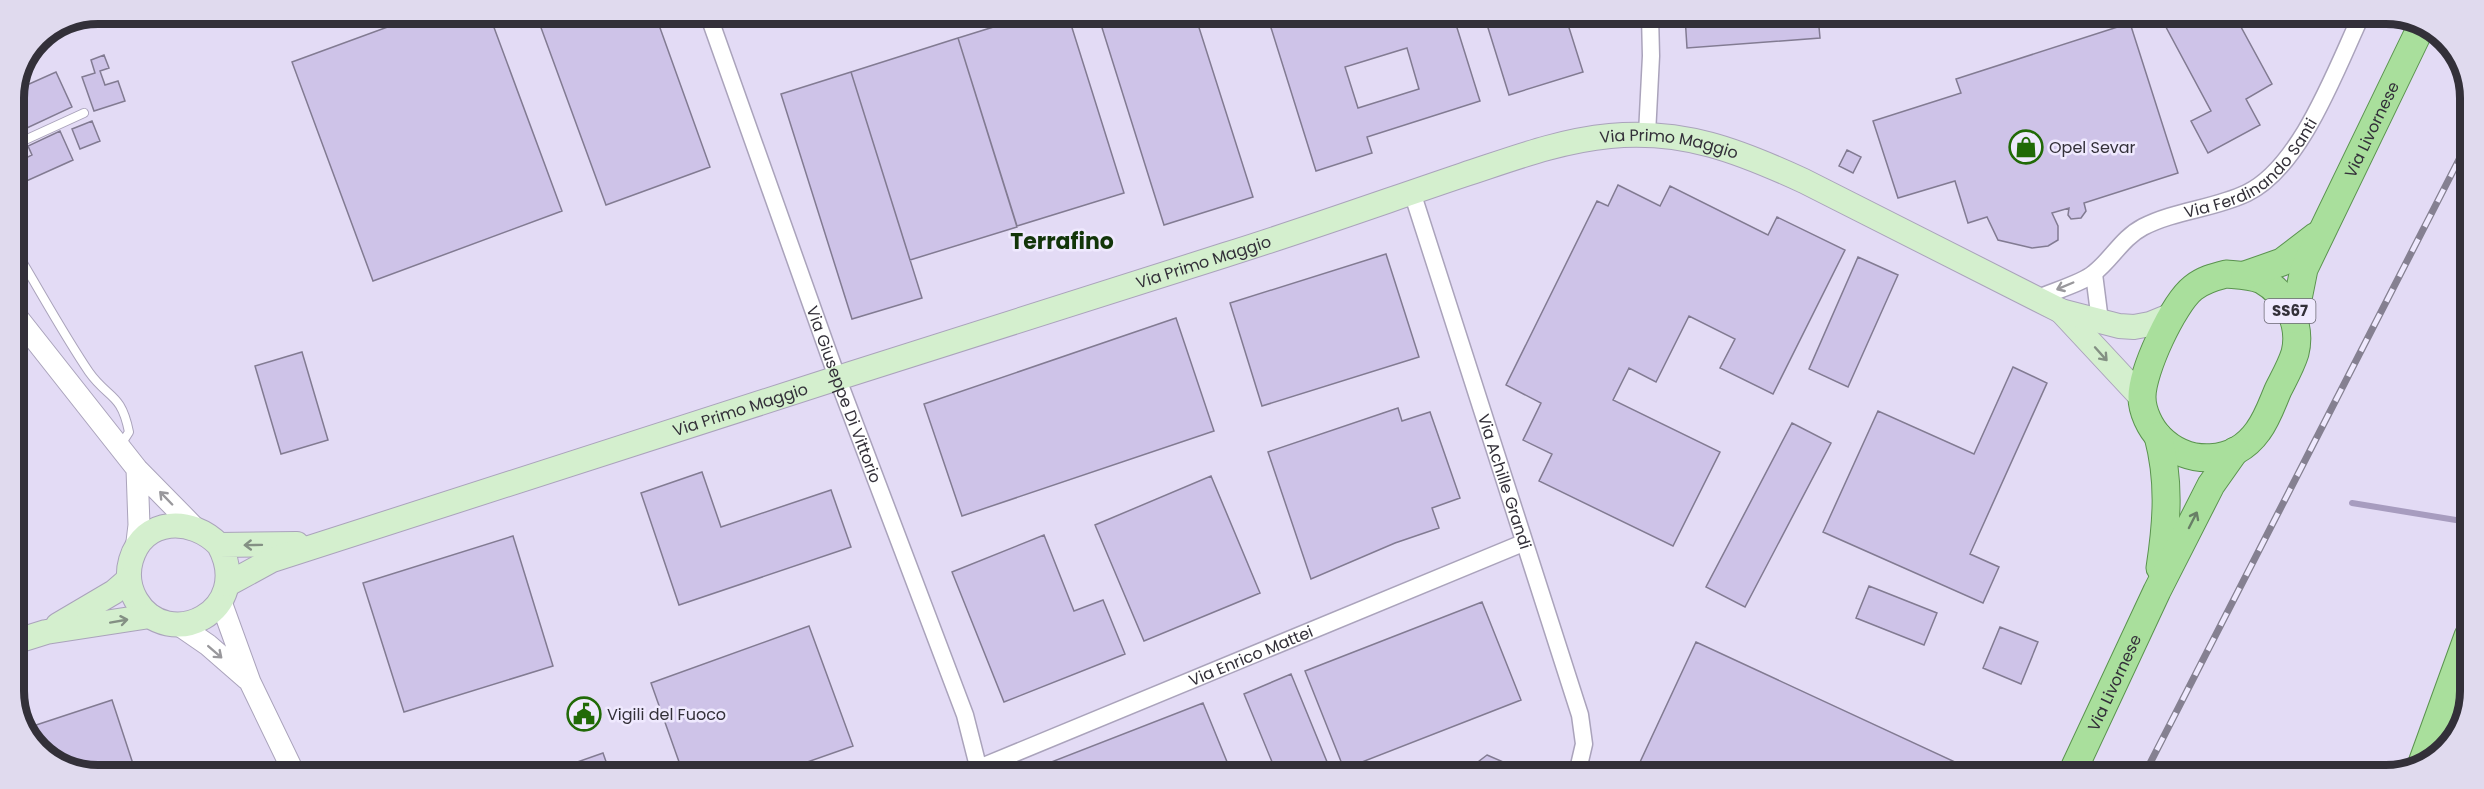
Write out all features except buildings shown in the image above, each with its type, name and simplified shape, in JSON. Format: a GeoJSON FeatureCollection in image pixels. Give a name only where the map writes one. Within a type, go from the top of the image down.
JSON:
{"type":"FeatureCollection","features":[{"type":"Feature","properties":{"kind":"main road","name":"Via Livornese"},"geometry":{"type":"LineString","coordinates":[[2294,319],[2304,269],[2319,234],[2345,187],[2419,32]]}},
{"type":"Feature","properties":{"kind":"main road","name":"Via Primo Maggio"},"geometry":{"type":"LineString","coordinates":[[179,625],[195,622],[209,614],[224,593],[272,560],[837,377],[1241,250],[1565,141],[1647,134],[1685,137],[1712,144],[1763,162],[1804,181],[2061,310],[2119,326],[2134,327],[2150,324],[2172,315]]}},
{"type":"Feature","properties":{"kind":"main road","name":"Via Livornese"},"geometry":{"type":"LineString","coordinates":[[2245,275],[2282,262],[2319,234]]}},
{"type":"Feature","properties":{"kind":"main road","name":"Via Livornese"},"geometry":{"type":"LineString","coordinates":[[2076,765],[2157,591],[2211,485],[2235,452],[2248,443],[2259,430],[2291,363],[2297,338],[2294,319],[2287,303],[2275,289],[2261,280],[2245,275],[2226,274],[2209,278],[2194,286],[2183,297],[2172,315],[2146,374],[2142,398],[2148,421],[2157,436],[2166,477],[2168,501],[2157,591]]}},
{"type":"Feature","properties":{"kind":"main road","name":"Via Primo Maggio"},"geometry":{"type":"LineString","coordinates":[[2061,310],[2142,398]]}},
{"type":"Feature","properties":{"kind":"main road"},"geometry":{"type":"LineString","coordinates":[[2157,436],[2171,448],[2193,457],[2221,457],[2235,452]]}},
{"type":"Feature","properties":{"kind":"main road"},"geometry":{"type":"LineString","coordinates":[[179,625],[150,616],[133,594],[129,569],[136,550],[146,537],[161,528],[177,524],[194,527],[208,534],[219,545],[229,571],[224,593]]}},
{"type":"Feature","properties":{"kind":"main road","name":"Via Primo Maggio"},"geometry":{"type":"LineString","coordinates":[[219,545],[329,542]]}},
{"type":"Feature","properties":{"kind":"main road"},"geometry":{"type":"LineString","coordinates":[[46,632],[114,592],[129,579]]}},
{"type":"Feature","properties":{"kind":"main road"},"geometry":{"type":"LineString","coordinates":[[24,639],[46,632],[150,616]]}},
{"type":"Feature","properties":{"kind":"main road"},"geometry":{"type":"LineString","coordinates":[[2426,753],[2460,658]]}},
{"type":"Feature","properties":{"kind":"street","name":"Via Giuseppe Di Vittorio"},"geometry":{"type":"LineString","coordinates":[[712,24],[837,377],[964,715],[977,765]]}},
{"type":"Feature","properties":{"kind":"street"},"geometry":{"type":"LineString","coordinates":[[1647,134],[1650,24]]}},
{"type":"Feature","properties":{"kind":"street","name":"Via Ferdinando Santi"},"geometry":{"type":"LineString","coordinates":[[2094,274],[2129,236],[2144,226],[2222,204],[2249,193],[2280,168],[2303,137],[2357,24]]}},
{"type":"Feature","properties":{"kind":"street","name":"Via Achille Grandi"},"geometry":{"type":"LineString","coordinates":[[1412,192],[1580,715],[1584,744],[1579,765]]}},
{"type":"Feature","properties":{"kind":"street"},"geometry":{"type":"LineString","coordinates":[[2036,299],[2094,274],[2100,321]]}},
{"type":"Feature","properties":{"kind":"street"},"geometry":{"type":"LineString","coordinates":[[24,326],[137,469],[194,527]]}},
{"type":"Feature","properties":{"kind":"street"},"geometry":{"type":"LineString","coordinates":[[136,550],[139,525],[137,469]]}},
{"type":"Feature","properties":{"kind":"street","name":"Via Enrico Mattei"},"geometry":{"type":"LineString","coordinates":[[993,765],[1523,543]]}},
{"type":"Feature","properties":{"kind":"street"},"geometry":{"type":"LineString","coordinates":[[224,593],[250,682],[290,765]]}},
{"type":"Feature","properties":{"kind":"street"},"geometry":{"type":"LineString","coordinates":[[179,625],[208,645],[250,682]]}},
{"type":"Feature","properties":{"kind":"lane"},"geometry":{"type":"LineString","coordinates":[[24,140],[84,113]]}},
{"type":"Feature","properties":{"kind":"lane"},"geometry":{"type":"LineString","coordinates":[[24,264],[91,374],[116,398],[125,412],[129,432],[120,447]]}},
{"type":"Feature","properties":{"kind":"waterway"},"geometry":{"type":"LineString","coordinates":[[2352,503],[2460,521]]}},
{"type":"Feature","properties":{"kind":"railway"},"geometry":{"type":"LineString","coordinates":[[2149,765],[2460,158]]}},
{"type":"Feature","properties":{"kind":"place","name":"Opel Sevar"},"geometry":{"type":"Point","coordinates":[2026,147]}},
{"type":"Feature","properties":{"kind":"place","name":"Vigili del Fuoco"},"geometry":{"type":"Point","coordinates":[584,714]}},
{"type":"Feature","properties":{"kind":"district","name":"Terrafino"},"geometry":{"type":"Point","coordinates":[1062,241]}}]}
